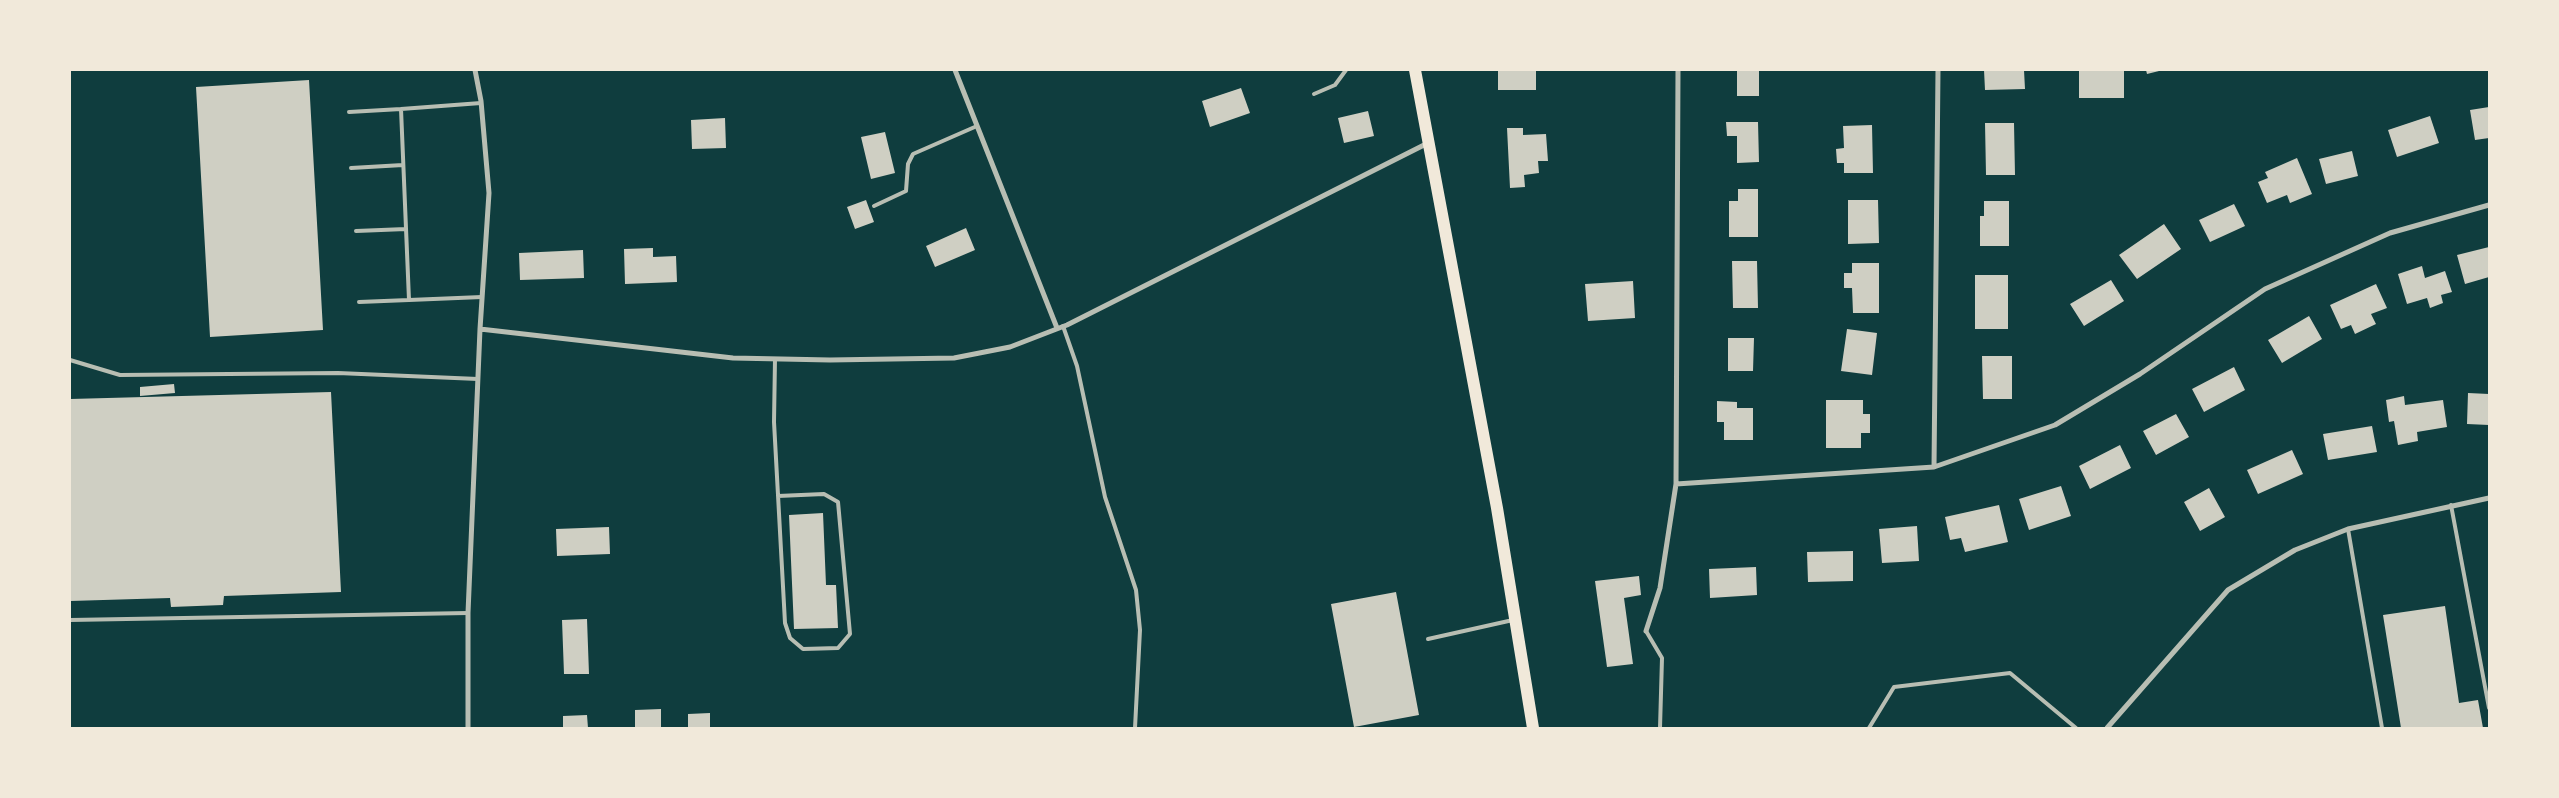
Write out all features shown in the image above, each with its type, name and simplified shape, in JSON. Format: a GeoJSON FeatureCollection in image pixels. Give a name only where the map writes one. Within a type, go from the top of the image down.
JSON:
{"type":"FeatureCollection","features":[{"type":"Feature","properties":{"kind":"main road"},"geometry":{"type":"LineString","coordinates":[[1415,70],[1497,508],[1533,728]]}},
{"type":"Feature","properties":{"kind":"street"},"geometry":{"type":"LineString","coordinates":[[468,728],[468,613],[480,329],[489,192],[481,103],[475,70]]}},
{"type":"Feature","properties":{"kind":"street"},"geometry":{"type":"LineString","coordinates":[[955,70],[1057,328]]}},
{"type":"Feature","properties":{"kind":"street"},"geometry":{"type":"LineString","coordinates":[[1646,630],[1660,588],[1676,484],[1678,70]]}},
{"type":"Feature","properties":{"kind":"street"},"geometry":{"type":"LineString","coordinates":[[1934,467],[1938,70]]}},
{"type":"Feature","properties":{"kind":"street"},"geometry":{"type":"LineString","coordinates":[[480,329],[732,358],[954,358],[1010,347],[1063,326],[1428,142]]}},
{"type":"Feature","properties":{"kind":"street"},"geometry":{"type":"LineString","coordinates":[[1676,484],[1934,467],[2055,425],[2140,374],[2265,289],[2390,233],[2489,205]]}},
{"type":"Feature","properties":{"kind":"street"},"geometry":{"type":"LineString","coordinates":[[2107,728],[2228,590],[2295,550],[2348,529],[2489,498]]}},
{"type":"Feature","properties":{"kind":"lane"},"geometry":{"type":"LineString","coordinates":[[1314,94],[1334,85],[1346,70]]}},
{"type":"Feature","properties":{"kind":"lane"},"geometry":{"type":"LineString","coordinates":[[349,112],[481,103]]}},
{"type":"Feature","properties":{"kind":"lane"},"geometry":{"type":"LineString","coordinates":[[401,109],[409,300]]}},
{"type":"Feature","properties":{"kind":"lane"},"geometry":{"type":"LineString","coordinates":[[874,206],[906,191],[908,164],[913,154],[977,126]]}},
{"type":"Feature","properties":{"kind":"lane"},"geometry":{"type":"LineString","coordinates":[[351,168],[403,165]]}},
{"type":"Feature","properties":{"kind":"lane"},"geometry":{"type":"LineString","coordinates":[[356,231],[406,229]]}},
{"type":"Feature","properties":{"kind":"lane"},"geometry":{"type":"LineString","coordinates":[[359,302],[482,297]]}},
{"type":"Feature","properties":{"kind":"lane"},"geometry":{"type":"LineString","coordinates":[[1063,326],[1077,366],[1105,497],[1136,590],[1140,630],[1135,728]]}},
{"type":"Feature","properties":{"kind":"lane"},"geometry":{"type":"LineString","coordinates":[[775,359],[774,422],[778,496],[785,623],[790,638],[803,649],[838,648],[850,634],[838,502],[824,494],[778,496]]}},
{"type":"Feature","properties":{"kind":"lane"},"geometry":{"type":"LineString","coordinates":[[70,360],[120,374],[338,373],[478,379]]}},
{"type":"Feature","properties":{"kind":"lane"},"geometry":{"type":"LineString","coordinates":[[2451,505],[2489,708]]}},
{"type":"Feature","properties":{"kind":"lane"},"geometry":{"type":"LineString","coordinates":[[2348,529],[2382,728]]}},
{"type":"Feature","properties":{"kind":"lane"},"geometry":{"type":"LineString","coordinates":[[70,620],[468,613]]}},
{"type":"Feature","properties":{"kind":"lane"},"geometry":{"type":"LineString","coordinates":[[1428,639],[1515,620]]}},
{"type":"Feature","properties":{"kind":"lane"},"geometry":{"type":"LineString","coordinates":[[1646,630],[1662,658],[1660,728]]}},
{"type":"Feature","properties":{"kind":"lane"},"geometry":{"type":"LineString","coordinates":[[1869,728],[1894,687],[2010,673],[2076,728]]}},
{"type":"Feature","properties":{"kind":"building"},"geometry":{"type":"Polygon","coordinates":[[[1498,70],[1536,70],[1536,90],[1498,90],[1498,70]]]}},
{"type":"Feature","properties":{"kind":"building"},"geometry":{"type":"Polygon","coordinates":[[[1737,70],[1759,70],[1759,96],[1737,96],[1737,70]]]}},
{"type":"Feature","properties":{"kind":"building"},"geometry":{"type":"Polygon","coordinates":[[[1984,70],[2024,70],[2025,89],[1985,90],[1984,70]]]}},
{"type":"Feature","properties":{"kind":"building"},"geometry":{"type":"Polygon","coordinates":[[[2146,70],[2159,70],[2159,71],[2147,74],[2146,70]]]}},
{"type":"Feature","properties":{"kind":"building"},"geometry":{"type":"Polygon","coordinates":[[[2079,71],[2124,71],[2124,98],[2079,98],[2079,71]]]}},
{"type":"Feature","properties":{"kind":"building"},"geometry":{"type":"Polygon","coordinates":[[[309,80],[323,330],[210,337],[196,87],[309,80]]]}},
{"type":"Feature","properties":{"kind":"building"},"geometry":{"type":"Polygon","coordinates":[[[1241,88],[1250,113],[1210,127],[1202,101],[1241,88]]]}},
{"type":"Feature","properties":{"kind":"building"},"geometry":{"type":"Polygon","coordinates":[[[2489,107],[2489,138],[2475,140],[2470,110],[2489,107]]]}},
{"type":"Feature","properties":{"kind":"building"},"geometry":{"type":"Polygon","coordinates":[[[1368,111],[1374,136],[1344,143],[1338,118],[1368,111]]]}},
{"type":"Feature","properties":{"kind":"building"},"geometry":{"type":"Polygon","coordinates":[[[2430,116],[2439,143],[2397,157],[2388,130],[2430,116]]]}},
{"type":"Feature","properties":{"kind":"building"},"geometry":{"type":"Polygon","coordinates":[[[725,118],[726,148],[692,149],[691,120],[725,118]]]}},
{"type":"Feature","properties":{"kind":"building"},"geometry":{"type":"Polygon","coordinates":[[[1726,122],[1758,122],[1759,162],[1737,163],[1737,136],[1727,136],[1726,122]]]}},
{"type":"Feature","properties":{"kind":"building"},"geometry":{"type":"Polygon","coordinates":[[[1985,123],[2014,123],[2015,175],[1986,175],[1985,123]]]}},
{"type":"Feature","properties":{"kind":"building"},"geometry":{"type":"Polygon","coordinates":[[[1872,125],[1873,173],[1844,173],[1844,163],[1837,163],[1836,149],[1844,148],[1843,126],[1872,125]]]}},
{"type":"Feature","properties":{"kind":"building"},"geometry":{"type":"Polygon","coordinates":[[[1507,128],[1523,128],[1523,135],[1546,134],[1548,161],[1538,161],[1539,173],[1524,175],[1525,187],[1510,188],[1507,128]]]}},
{"type":"Feature","properties":{"kind":"building"},"geometry":{"type":"Polygon","coordinates":[[[885,132],[895,173],[871,179],[861,137],[885,132]]]}},
{"type":"Feature","properties":{"kind":"building"},"geometry":{"type":"Polygon","coordinates":[[[2352,151],[2358,176],[2326,184],[2319,159],[2352,151]]]}},
{"type":"Feature","properties":{"kind":"building"},"geometry":{"type":"Polygon","coordinates":[[[2297,158],[2312,194],[2290,203],[2287,195],[2267,203],[2258,182],[2268,178],[2265,172],[2297,158]]]}},
{"type":"Feature","properties":{"kind":"building"},"geometry":{"type":"Polygon","coordinates":[[[1738,189],[1758,189],[1758,237],[1729,237],[1729,201],[1738,201],[1738,189]]]}},
{"type":"Feature","properties":{"kind":"building"},"geometry":{"type":"Polygon","coordinates":[[[866,200],[874,222],[855,229],[847,207],[866,200]]]}},
{"type":"Feature","properties":{"kind":"building"},"geometry":{"type":"Polygon","coordinates":[[[1848,200],[1878,200],[1879,243],[1848,244],[1848,200]]]}},
{"type":"Feature","properties":{"kind":"building"},"geometry":{"type":"Polygon","coordinates":[[[1984,201],[2009,201],[2009,246],[1980,246],[1980,216],[1984,216],[1984,201]]]}},
{"type":"Feature","properties":{"kind":"building"},"geometry":{"type":"Polygon","coordinates":[[[2234,204],[2245,226],[2210,242],[2199,220],[2234,204]]]}},
{"type":"Feature","properties":{"kind":"building"},"geometry":{"type":"Polygon","coordinates":[[[2164,224],[2181,249],[2137,279],[2119,255],[2164,224]]]}},
{"type":"Feature","properties":{"kind":"building"},"geometry":{"type":"Polygon","coordinates":[[[966,228],[975,250],[935,267],[926,246],[966,228]]]}},
{"type":"Feature","properties":{"kind":"building"},"geometry":{"type":"Polygon","coordinates":[[[2489,247],[2489,277],[2465,284],[2457,255],[2489,247]]]}},
{"type":"Feature","properties":{"kind":"building"},"geometry":{"type":"Polygon","coordinates":[[[653,248],[653,257],[676,256],[677,282],[625,284],[624,249],[653,248]]]}},
{"type":"Feature","properties":{"kind":"building"},"geometry":{"type":"Polygon","coordinates":[[[583,250],[584,278],[520,280],[519,253],[583,250]]]}},
{"type":"Feature","properties":{"kind":"building"},"geometry":{"type":"Polygon","coordinates":[[[1732,261],[1757,261],[1758,308],[1733,308],[1732,261]]]}},
{"type":"Feature","properties":{"kind":"building"},"geometry":{"type":"Polygon","coordinates":[[[1852,263],[1879,263],[1879,313],[1853,313],[1852,288],[1844,288],[1844,273],[1852,273],[1852,263]]]}},
{"type":"Feature","properties":{"kind":"building"},"geometry":{"type":"Polygon","coordinates":[[[2422,266],[2425,278],[2445,271],[2452,292],[2441,295],[2443,303],[2430,308],[2427,298],[2407,304],[2398,274],[2422,266]]]}},
{"type":"Feature","properties":{"kind":"building"},"geometry":{"type":"Polygon","coordinates":[[[1975,275],[2008,275],[2008,329],[1975,329],[1975,275]]]}},
{"type":"Feature","properties":{"kind":"building"},"geometry":{"type":"Polygon","coordinates":[[[2111,280],[2124,301],[2084,326],[2070,304],[2111,280]]]}},
{"type":"Feature","properties":{"kind":"building"},"geometry":{"type":"Polygon","coordinates":[[[1633,281],[1635,318],[1588,321],[1585,284],[1633,281]]]}},
{"type":"Feature","properties":{"kind":"building"},"geometry":{"type":"Polygon","coordinates":[[[2376,284],[2387,308],[2371,314],[2376,324],[2355,334],[2351,325],[2341,329],[2330,305],[2376,284]]]}},
{"type":"Feature","properties":{"kind":"building"},"geometry":{"type":"Polygon","coordinates":[[[2309,316],[2322,339],[2282,363],[2268,340],[2309,316]]]}},
{"type":"Feature","properties":{"kind":"building"},"geometry":{"type":"Polygon","coordinates":[[[1847,329],[1877,333],[1872,375],[1841,371],[1847,329]]]}},
{"type":"Feature","properties":{"kind":"building"},"geometry":{"type":"Polygon","coordinates":[[[1728,338],[1754,338],[1753,371],[1728,371],[1728,338]]]}},
{"type":"Feature","properties":{"kind":"building"},"geometry":{"type":"Polygon","coordinates":[[[1982,356],[2012,356],[2012,399],[1983,399],[1982,356]]]}},
{"type":"Feature","properties":{"kind":"building"},"geometry":{"type":"Polygon","coordinates":[[[2234,367],[2245,390],[2204,412],[2192,389],[2234,367]]]}},
{"type":"Feature","properties":{"kind":"building"},"geometry":{"type":"Polygon","coordinates":[[[174,384],[175,393],[140,396],[140,387],[174,384]]]}},
{"type":"Feature","properties":{"kind":"building"},"geometry":{"type":"Polygon","coordinates":[[[331,392],[341,592],[224,596],[223,605],[171,607],[170,598],[70,601],[70,399],[331,392]]]}},
{"type":"Feature","properties":{"kind":"building"},"geometry":{"type":"Polygon","coordinates":[[[2468,393],[2489,394],[2489,425],[2467,424],[2468,393]]]}},
{"type":"Feature","properties":{"kind":"building"},"geometry":{"type":"Polygon","coordinates":[[[2404,396],[2405,405],[2443,400],[2447,427],[2417,432],[2418,441],[2398,445],[2394,421],[2389,422],[2386,400],[2404,396]]]}},
{"type":"Feature","properties":{"kind":"building"},"geometry":{"type":"Polygon","coordinates":[[[1826,400],[1863,400],[1863,414],[1870,414],[1870,433],[1861,433],[1861,448],[1826,448],[1826,400]]]}},
{"type":"Feature","properties":{"kind":"building"},"geometry":{"type":"Polygon","coordinates":[[[1717,401],[1737,402],[1737,408],[1753,408],[1753,440],[1724,440],[1724,422],[1717,422],[1717,401]]]}},
{"type":"Feature","properties":{"kind":"building"},"geometry":{"type":"Polygon","coordinates":[[[2176,414],[2189,437],[2156,455],[2143,431],[2176,414]]]}},
{"type":"Feature","properties":{"kind":"building"},"geometry":{"type":"Polygon","coordinates":[[[2372,426],[2377,452],[2328,460],[2323,434],[2372,426]]]}},
{"type":"Feature","properties":{"kind":"building"},"geometry":{"type":"Polygon","coordinates":[[[2120,445],[2131,468],[2090,489],[2079,466],[2120,445]]]}},
{"type":"Feature","properties":{"kind":"building"},"geometry":{"type":"Polygon","coordinates":[[[2292,450],[2303,474],[2258,494],[2247,470],[2292,450]]]}},
{"type":"Feature","properties":{"kind":"building"},"geometry":{"type":"Polygon","coordinates":[[[2061,486],[2071,516],[2029,530],[2019,499],[2061,486]]]}},
{"type":"Feature","properties":{"kind":"building"},"geometry":{"type":"Polygon","coordinates":[[[2209,488],[2225,517],[2200,531],[2184,502],[2209,488]]]}},
{"type":"Feature","properties":{"kind":"building"},"geometry":{"type":"Polygon","coordinates":[[[1999,505],[2008,542],[1965,552],[1961,538],[1950,540],[1945,517],[1999,505]]]}},
{"type":"Feature","properties":{"kind":"building"},"geometry":{"type":"Polygon","coordinates":[[[823,513],[826,585],[836,585],[838,628],[794,629],[789,515],[823,513]]]}},
{"type":"Feature","properties":{"kind":"building"},"geometry":{"type":"Polygon","coordinates":[[[1917,526],[1919,561],[1882,563],[1879,529],[1917,526]]]}},
{"type":"Feature","properties":{"kind":"building"},"geometry":{"type":"Polygon","coordinates":[[[609,527],[610,554],[557,556],[556,529],[609,527]]]}},
{"type":"Feature","properties":{"kind":"building"},"geometry":{"type":"Polygon","coordinates":[[[1853,551],[1853,581],[1808,582],[1807,552],[1853,551]]]}},
{"type":"Feature","properties":{"kind":"building"},"geometry":{"type":"Polygon","coordinates":[[[1756,567],[1757,595],[1710,598],[1709,569],[1756,567]]]}},
{"type":"Feature","properties":{"kind":"building"},"geometry":{"type":"Polygon","coordinates":[[[1639,576],[1641,595],[1624,598],[1633,664],[1607,667],[1595,581],[1639,576]]]}},
{"type":"Feature","properties":{"kind":"building"},"geometry":{"type":"Polygon","coordinates":[[[1396,592],[1419,715],[1354,727],[1331,604],[1396,592]]]}},
{"type":"Feature","properties":{"kind":"building"},"geometry":{"type":"Polygon","coordinates":[[[2445,606],[2459,703],[2478,700],[2483,728],[2401,728],[2383,615],[2445,606]]]}},
{"type":"Feature","properties":{"kind":"building"},"geometry":{"type":"Polygon","coordinates":[[[587,619],[589,674],[564,674],[562,620],[587,619]]]}},
{"type":"Feature","properties":{"kind":"building"},"geometry":{"type":"Polygon","coordinates":[[[661,709],[661,728],[635,728],[635,710],[661,709]]]}},
{"type":"Feature","properties":{"kind":"building"},"geometry":{"type":"Polygon","coordinates":[[[710,713],[710,728],[688,728],[688,714],[710,713]]]}},
{"type":"Feature","properties":{"kind":"building"},"geometry":{"type":"Polygon","coordinates":[[[587,715],[588,728],[563,728],[563,716],[587,715]]]}}]}
